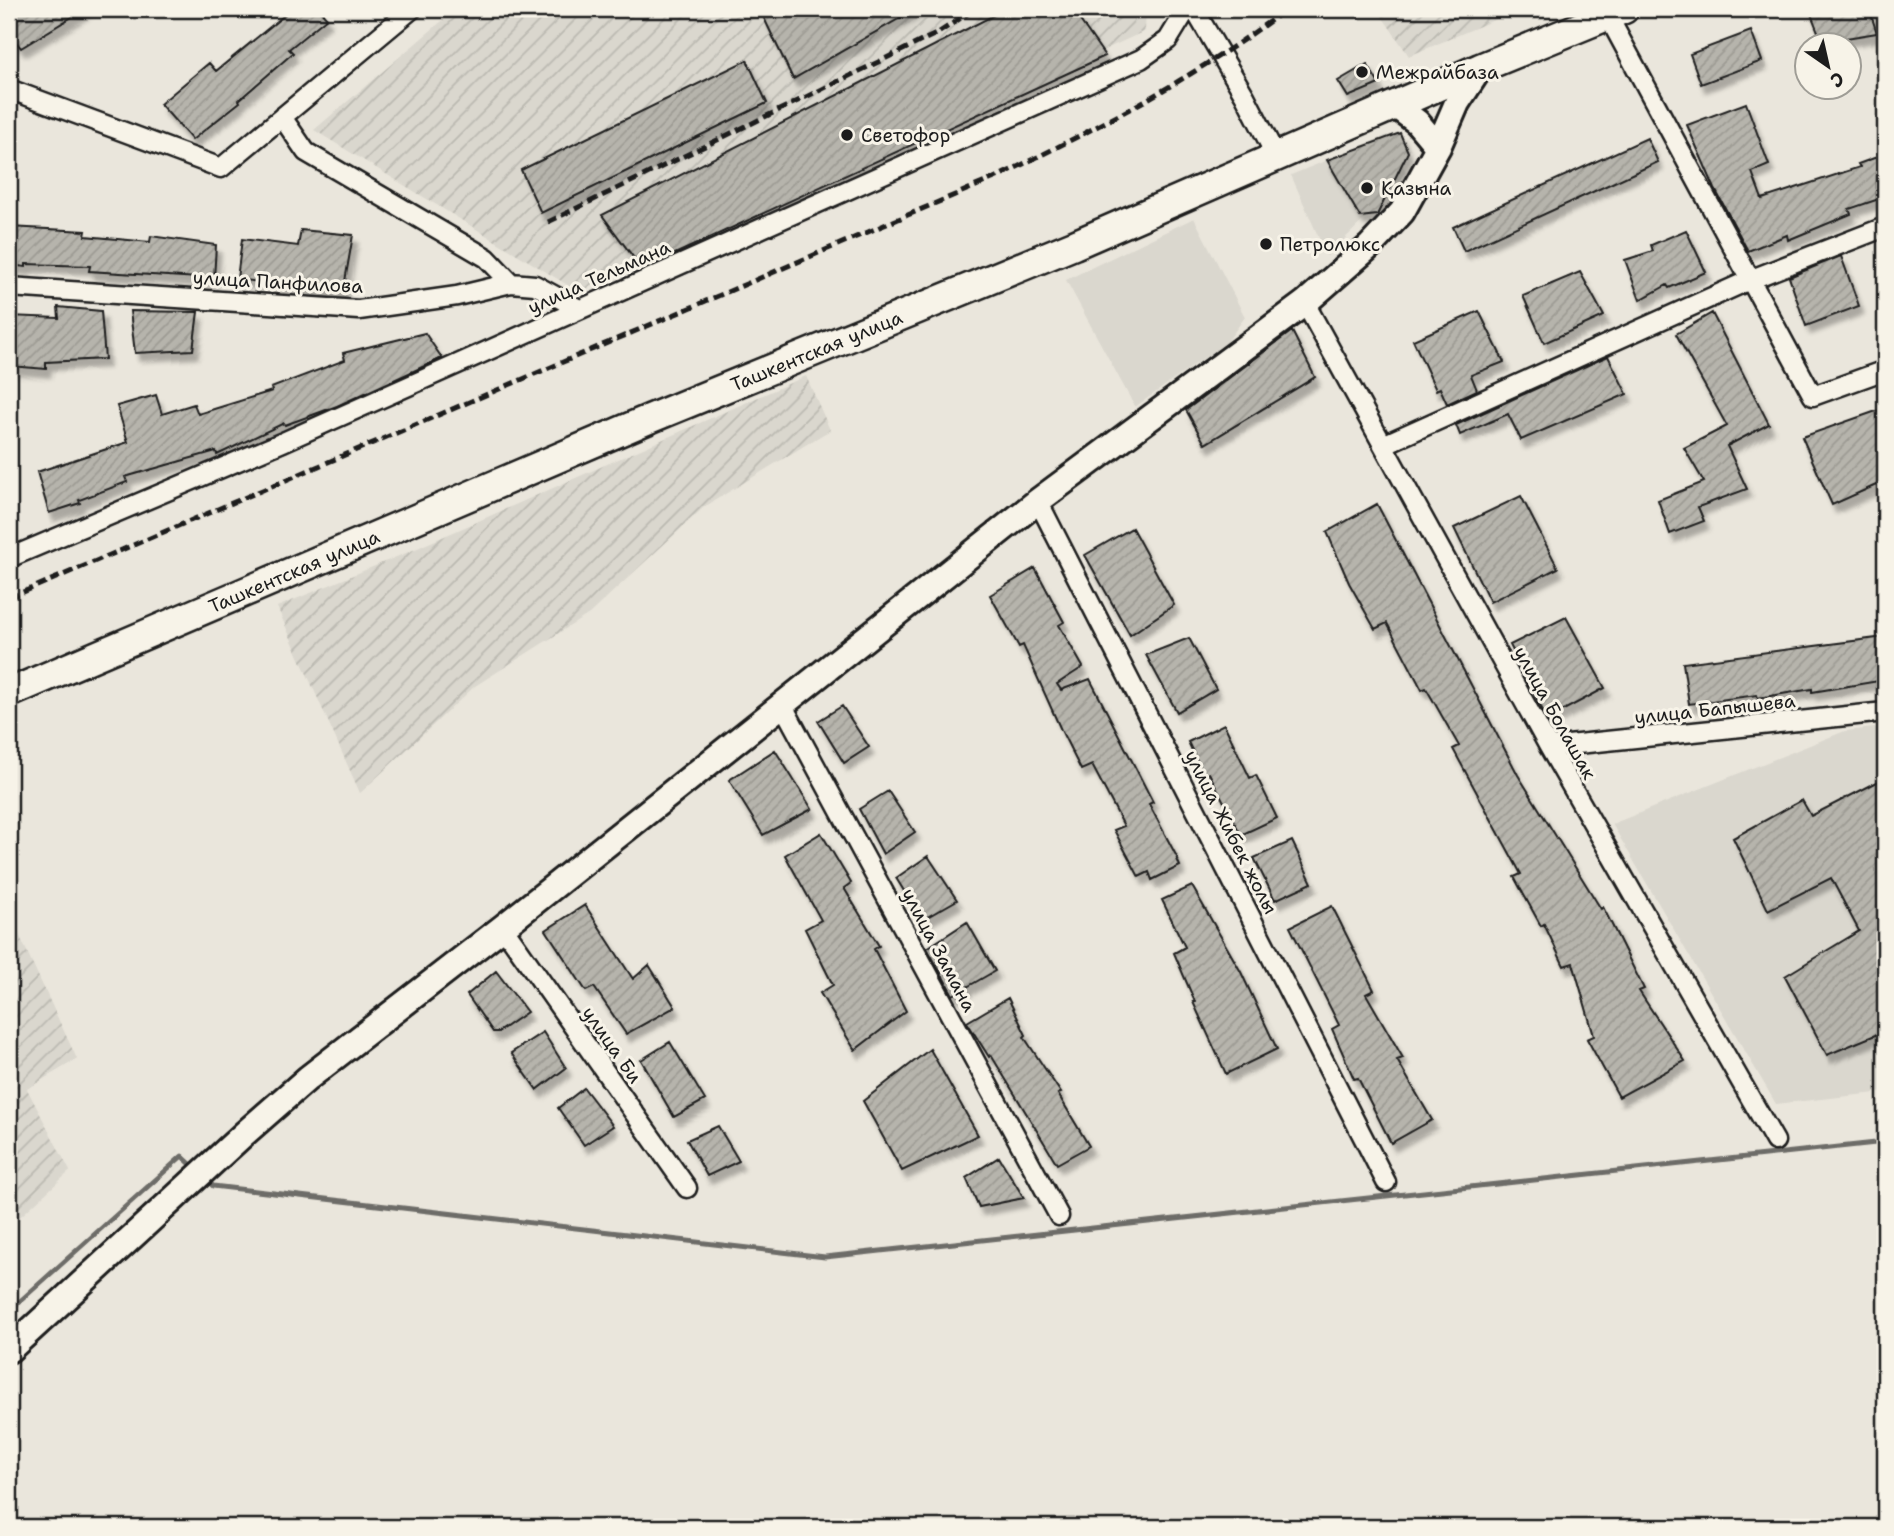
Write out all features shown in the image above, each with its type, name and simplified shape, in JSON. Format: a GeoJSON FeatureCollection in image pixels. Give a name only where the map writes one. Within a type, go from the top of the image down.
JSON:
{"type":"FeatureCollection","features":[{"type":"Feature","properties":{"kind":"main road","name":"Ташкентская улица"},"geometry":{"type":"LineString","coordinates":[[9,693],[649,419],[1074,245],[1480,68],[1616,12]]}},
{"type":"Feature","properties":{"kind":"main road"},"geometry":{"type":"LineString","coordinates":[[9,1350],[299,1086],[1038,501],[1305,303],[1370,246],[1402,212],[1438,148],[1457,103],[1480,68]]}},
{"type":"Feature","properties":{"kind":"main road"},"geometry":{"type":"LineString","coordinates":[[1396,106],[1417,122],[1438,148]]}},
{"type":"Feature","properties":{"kind":"street"},"geometry":{"type":"LineString","coordinates":[[9,89],[221,168],[412,9]]}},
{"type":"Feature","properties":{"kind":"street","name":"улица Тельмана"},"geometry":{"type":"LineString","coordinates":[[9,558],[283,442],[1141,59],[1168,40],[1187,9]]}},
{"type":"Feature","properties":{"kind":"street"},"geometry":{"type":"LineString","coordinates":[[1194,9],[1245,96],[1276,156]]}},
{"type":"Feature","properties":{"kind":"street"},"geometry":{"type":"LineString","coordinates":[[1616,12],[1813,396],[1885,370]]}},
{"type":"Feature","properties":{"kind":"street"},"geometry":{"type":"LineString","coordinates":[[282,117],[306,152],[487,258],[511,283]]}},
{"type":"Feature","properties":{"kind":"street"},"geometry":{"type":"LineString","coordinates":[[1383,445],[1752,279],[1885,227]]}},
{"type":"Feature","properties":{"kind":"street","name":"улица Панфилова"},"geometry":{"type":"LineString","coordinates":[[9,287],[359,310],[457,296],[511,283],[535,285],[579,309]]}},
{"type":"Feature","properties":{"kind":"street","name":"улица Болашак"},"geometry":{"type":"LineString","coordinates":[[1305,303],[1549,747],[1775,1141]]}},
{"type":"Feature","properties":{"kind":"street","name":"улица Жибек жолы"},"geometry":{"type":"LineString","coordinates":[[1038,501],[1387,1182]]}},
{"type":"Feature","properties":{"kind":"street","name":"улица Замана"},"geometry":{"type":"LineString","coordinates":[[782,704],[1059,1216]]}},
{"type":"Feature","properties":{"kind":"street","name":"улица Бапышева"},"geometry":{"type":"LineString","coordinates":[[1549,747],[1885,712]]}},
{"type":"Feature","properties":{"kind":"street","name":"улица Би"},"geometry":{"type":"LineString","coordinates":[[503,927],[687,1188]]}},
{"type":"Feature","properties":{"kind":"shaded area"},"geometry":{"type":"Polygon","coordinates":[[[456,9],[1146,9],[1145,31],[579,292],[314,130],[456,9]]]}},
{"type":"Feature","properties":{"kind":"shaded area"},"geometry":{"type":"Polygon","coordinates":[[[1377,9],[1520,9],[1409,56],[1377,9]]]}},
{"type":"Feature","properties":{"kind":"shaded area"},"geometry":{"type":"Polygon","coordinates":[[[1388,135],[1406,172],[1380,204],[1327,256],[1291,175],[1388,135]]]}},
{"type":"Feature","properties":{"kind":"shaded area"},"geometry":{"type":"Polygon","coordinates":[[[1194,218],[1245,317],[1227,342],[1135,407],[1066,280],[1194,218]]]}},
{"type":"Feature","properties":{"kind":"shaded area"},"geometry":{"type":"Polygon","coordinates":[[[806,376],[830,430],[704,507],[589,614],[475,686],[360,793],[277,607],[413,550],[806,376]]]}},
{"type":"Feature","properties":{"kind":"shaded area"},"geometry":{"type":"Polygon","coordinates":[[[1885,727],[1885,1092],[1776,1104],[1612,824],[1845,731],[1885,727]]]}},
{"type":"Feature","properties":{"kind":"shaded area"},"geometry":{"type":"Polygon","coordinates":[[[9,913],[77,1059],[27,1089],[70,1171],[9,1227],[9,913]]]}},
{"type":"Feature","properties":{"kind":"building"},"geometry":{"type":"Polygon","coordinates":[[[9,9],[85,9],[21,48],[9,34],[9,9]]]}},
{"type":"Feature","properties":{"kind":"building"},"geometry":{"type":"Polygon","coordinates":[[[292,9],[319,9],[327,18],[289,49],[293,53],[239,100],[240,102],[192,140],[160,104],[209,63],[216,71],[292,9]]]}},
{"type":"Feature","properties":{"kind":"building"},"geometry":{"type":"Polygon","coordinates":[[[778,9],[916,9],[793,79],[764,18],[778,9]]]}},
{"type":"Feature","properties":{"kind":"building","name":"Светофор"},"geometry":{"type":"Polygon","coordinates":[[[1006,9],[1072,9],[1105,56],[642,269],[602,215],[1006,9]]]}},
{"type":"Feature","properties":{"kind":"building"},"geometry":{"type":"Polygon","coordinates":[[[1809,9],[1869,9],[1877,33],[1862,35],[1862,32],[1818,32],[1809,9]]]}},
{"type":"Feature","properties":{"kind":"building"},"geometry":{"type":"Polygon","coordinates":[[[1751,31],[1762,61],[1701,84],[1690,54],[1751,31]]]}},
{"type":"Feature","properties":{"kind":"building"},"geometry":{"type":"Polygon","coordinates":[[[747,60],[767,103],[541,213],[521,170],[747,60]]]}},
{"type":"Feature","properties":{"kind":"building","name":"Межрайбаза"},"geometry":{"type":"Polygon","coordinates":[[[1367,64],[1379,84],[1348,97],[1338,81],[1367,64]]]}},
{"type":"Feature","properties":{"kind":"building"},"geometry":{"type":"Polygon","coordinates":[[[1746,103],[1769,165],[1752,172],[1762,199],[1860,167],[1858,164],[1885,154],[1885,197],[1849,209],[1851,214],[1788,240],[1787,235],[1748,251],[1715,189],[1687,125],[1746,103]]]}},
{"type":"Feature","properties":{"kind":"building","name":"Қазына"},"geometry":{"type":"Polygon","coordinates":[[[1400,133],[1408,152],[1377,215],[1360,217],[1327,160],[1400,133]]]}},
{"type":"Feature","properties":{"kind":"building"},"geometry":{"type":"Polygon","coordinates":[[[1647,138],[1658,162],[1464,251],[1453,227],[1647,138]]]}},
{"type":"Feature","properties":{"kind":"building"},"geometry":{"type":"Polygon","coordinates":[[[9,227],[86,231],[85,236],[150,242],[151,236],[216,245],[214,279],[89,271],[90,266],[9,265],[9,227]]]}},
{"type":"Feature","properties":{"kind":"building"},"geometry":{"type":"Polygon","coordinates":[[[301,230],[353,235],[343,293],[237,279],[242,239],[298,246],[301,230]]]}},
{"type":"Feature","properties":{"kind":"building"},"geometry":{"type":"Polygon","coordinates":[[[1686,230],[1706,272],[1669,288],[1667,285],[1640,300],[1625,260],[1653,251],[1651,245],[1686,230]]]}},
{"type":"Feature","properties":{"kind":"building"},"geometry":{"type":"Polygon","coordinates":[[[1841,256],[1859,306],[1806,326],[1789,277],[1841,256]]]}},
{"type":"Feature","properties":{"kind":"building"},"geometry":{"type":"Polygon","coordinates":[[[1580,272],[1604,316],[1544,343],[1523,296],[1580,272]]]}},
{"type":"Feature","properties":{"kind":"building"},"geometry":{"type":"Polygon","coordinates":[[[58,307],[101,311],[105,359],[46,362],[46,369],[11,366],[9,316],[59,318],[58,307]]]}},
{"type":"Feature","properties":{"kind":"building"},"geometry":{"type":"Polygon","coordinates":[[[130,311],[198,312],[193,350],[135,353],[130,311]]]}},
{"type":"Feature","properties":{"kind":"building"},"geometry":{"type":"Polygon","coordinates":[[[1479,311],[1504,362],[1471,375],[1477,390],[1447,404],[1440,388],[1436,390],[1413,340],[1479,311]]]}},
{"type":"Feature","properties":{"kind":"building"},"geometry":{"type":"Polygon","coordinates":[[[1712,313],[1769,424],[1727,446],[1747,489],[1698,507],[1704,521],[1670,534],[1658,500],[1704,482],[1684,448],[1727,426],[1676,334],[1712,313]]]}},
{"type":"Feature","properties":{"kind":"building"},"geometry":{"type":"Polygon","coordinates":[[[1292,331],[1315,377],[1205,444],[1186,410],[1292,331]]]}},
{"type":"Feature","properties":{"kind":"building"},"geometry":{"type":"Polygon","coordinates":[[[425,333],[442,358],[337,406],[285,425],[284,423],[217,455],[216,451],[125,477],[127,482],[79,500],[80,503],[49,513],[37,472],[128,442],[117,406],[156,395],[162,414],[194,404],[198,414],[272,391],[271,388],[345,360],[343,353],[425,333]]]}},
{"type":"Feature","properties":{"kind":"building"},"geometry":{"type":"Polygon","coordinates":[[[1608,356],[1627,394],[1521,440],[1508,414],[1460,435],[1456,425],[1608,356]]]}},
{"type":"Feature","properties":{"kind":"building"},"geometry":{"type":"Polygon","coordinates":[[[1885,408],[1885,481],[1832,505],[1802,437],[1885,408]]]}},
{"type":"Feature","properties":{"kind":"building"},"geometry":{"type":"Polygon","coordinates":[[[1521,496],[1558,568],[1490,602],[1454,528],[1521,496]]]}},
{"type":"Feature","properties":{"kind":"building"},"geometry":{"type":"Polygon","coordinates":[[[1377,504],[1518,775],[1601,909],[1603,907],[1644,989],[1639,991],[1685,1061],[1619,1097],[1587,1039],[1594,1036],[1573,963],[1564,966],[1544,924],[1541,926],[1514,877],[1521,874],[1453,749],[1459,746],[1426,688],[1422,690],[1387,623],[1375,629],[1349,583],[1327,532],[1377,504]]]}},
{"type":"Feature","properties":{"kind":"building"},"geometry":{"type":"Polygon","coordinates":[[[1132,528],[1174,605],[1130,635],[1085,555],[1132,528]]]}},
{"type":"Feature","properties":{"kind":"building"},"geometry":{"type":"Polygon","coordinates":[[[1035,568],[1064,622],[1059,625],[1083,667],[1057,684],[1061,690],[1090,679],[1153,802],[1149,804],[1178,859],[1180,866],[1152,880],[1149,872],[1139,877],[1114,830],[1124,826],[1092,765],[1081,770],[1023,645],[1019,647],[990,595],[1035,568]]]}},
{"type":"Feature","properties":{"kind":"building"},"geometry":{"type":"Polygon","coordinates":[[[1566,617],[1605,688],[1547,719],[1510,645],[1566,617]]]}},
{"type":"Feature","properties":{"kind":"building"},"geometry":{"type":"Polygon","coordinates":[[[1885,637],[1885,680],[1812,692],[1812,689],[1758,698],[1757,695],[1689,704],[1683,663],[1885,637]]]}},
{"type":"Feature","properties":{"kind":"building"},"geometry":{"type":"Polygon","coordinates":[[[1189,638],[1216,689],[1177,712],[1146,655],[1189,638]]]}},
{"type":"Feature","properties":{"kind":"building"},"geometry":{"type":"Polygon","coordinates":[[[842,706],[869,747],[844,763],[818,721],[842,706]]]}},
{"type":"Feature","properties":{"kind":"building"},"geometry":{"type":"Polygon","coordinates":[[[1224,724],[1250,778],[1256,775],[1277,818],[1241,835],[1209,773],[1204,775],[1188,742],[1224,724]]]}},
{"type":"Feature","properties":{"kind":"building"},"geometry":{"type":"Polygon","coordinates":[[[775,750],[812,809],[763,835],[729,780],[775,750]]]}},
{"type":"Feature","properties":{"kind":"building"},"geometry":{"type":"Polygon","coordinates":[[[1885,778],[1885,1031],[1827,1055],[1785,976],[1859,931],[1831,878],[1768,910],[1733,838],[1802,800],[1811,816],[1885,778]]]}},
{"type":"Feature","properties":{"kind":"building"},"geometry":{"type":"Polygon","coordinates":[[[888,791],[915,832],[883,854],[859,809],[888,791]]]}},
{"type":"Feature","properties":{"kind":"building"},"geometry":{"type":"Polygon","coordinates":[[[821,833],[851,883],[844,888],[879,946],[874,949],[906,1011],[855,1050],[820,993],[833,985],[805,929],[821,920],[785,855],[821,833]]]}},
{"type":"Feature","properties":{"kind":"building"},"geometry":{"type":"Polygon","coordinates":[[[1292,841],[1312,883],[1275,900],[1254,858],[1292,841]]]}},
{"type":"Feature","properties":{"kind":"building"},"geometry":{"type":"Polygon","coordinates":[[[928,856],[957,900],[922,920],[896,878],[928,856]]]}},
{"type":"Feature","properties":{"kind":"building"},"geometry":{"type":"Polygon","coordinates":[[[1192,886],[1241,972],[1277,1049],[1226,1074],[1174,953],[1185,947],[1162,900],[1192,886]]]}},
{"type":"Feature","properties":{"kind":"building"},"geometry":{"type":"Polygon","coordinates":[[[585,905],[633,979],[649,965],[675,1007],[626,1034],[594,987],[586,991],[546,930],[585,905]]]}},
{"type":"Feature","properties":{"kind":"building"},"geometry":{"type":"Polygon","coordinates":[[[1332,906],[1374,990],[1366,994],[1403,1058],[1397,1060],[1432,1120],[1391,1143],[1358,1078],[1354,1079],[1332,1029],[1339,1025],[1290,927],[1332,906]]]}},
{"type":"Feature","properties":{"kind":"building"},"geometry":{"type":"Polygon","coordinates":[[[967,922],[995,971],[953,995],[927,948],[967,922]]]}},
{"type":"Feature","properties":{"kind":"building"},"geometry":{"type":"Polygon","coordinates":[[[496,971],[527,1012],[498,1032],[493,1032],[467,995],[496,971]]]}},
{"type":"Feature","properties":{"kind":"building"},"geometry":{"type":"Polygon","coordinates":[[[1008,998],[1026,1035],[1024,1037],[1061,1093],[1058,1094],[1089,1146],[1057,1164],[991,1055],[989,1057],[967,1022],[1008,998]]]}},
{"type":"Feature","properties":{"kind":"building"},"geometry":{"type":"Polygon","coordinates":[[[543,1032],[566,1068],[537,1090],[511,1053],[543,1032]]]}},
{"type":"Feature","properties":{"kind":"building"},"geometry":{"type":"Polygon","coordinates":[[[670,1042],[705,1100],[674,1117],[641,1060],[670,1042]]]}},
{"type":"Feature","properties":{"kind":"building"},"geometry":{"type":"Polygon","coordinates":[[[930,1049],[978,1135],[902,1171],[863,1101],[930,1049]]]}},
{"type":"Feature","properties":{"kind":"building"},"geometry":{"type":"Polygon","coordinates":[[[584,1088],[613,1126],[584,1145],[558,1108],[584,1088]]]}},
{"type":"Feature","properties":{"kind":"building"},"geometry":{"type":"Polygon","coordinates":[[[718,1126],[739,1161],[707,1176],[687,1140],[718,1126]]]}},
{"type":"Feature","properties":{"kind":"building"},"geometry":{"type":"Polygon","coordinates":[[[999,1157],[1024,1198],[979,1207],[966,1178],[999,1157]]]}},
{"type":"Feature","properties":{"kind":"waterway"},"geometry":{"type":"LineString","coordinates":[[206,1179],[213,1186],[825,1257],[1885,1142]]}},
{"type":"Feature","properties":{"kind":"waterway"},"geometry":{"type":"LineString","coordinates":[[9,1311],[182,1156],[197,1170]]}},
{"type":"Feature","properties":{"kind":"railway"},"geometry":{"type":"LineString","coordinates":[[548,222],[938,33],[975,9]]}},
{"type":"Feature","properties":{"kind":"railway"},"geometry":{"type":"LineString","coordinates":[[9,598],[997,177],[1072,140],[1182,79],[1286,9]]}},
{"type":"Feature","properties":{"kind":"place","name":"Межрайбаза"},"geometry":{"type":"Point","coordinates":[1362,72]}},
{"type":"Feature","properties":{"kind":"place","name":"Светофор"},"geometry":{"type":"Point","coordinates":[847,135]}},
{"type":"Feature","properties":{"kind":"place","name":"Қазына"},"geometry":{"type":"Point","coordinates":[1367,188]}},
{"type":"Feature","properties":{"kind":"place","name":"Петролюкс"},"geometry":{"type":"Point","coordinates":[1266,244]}}]}
